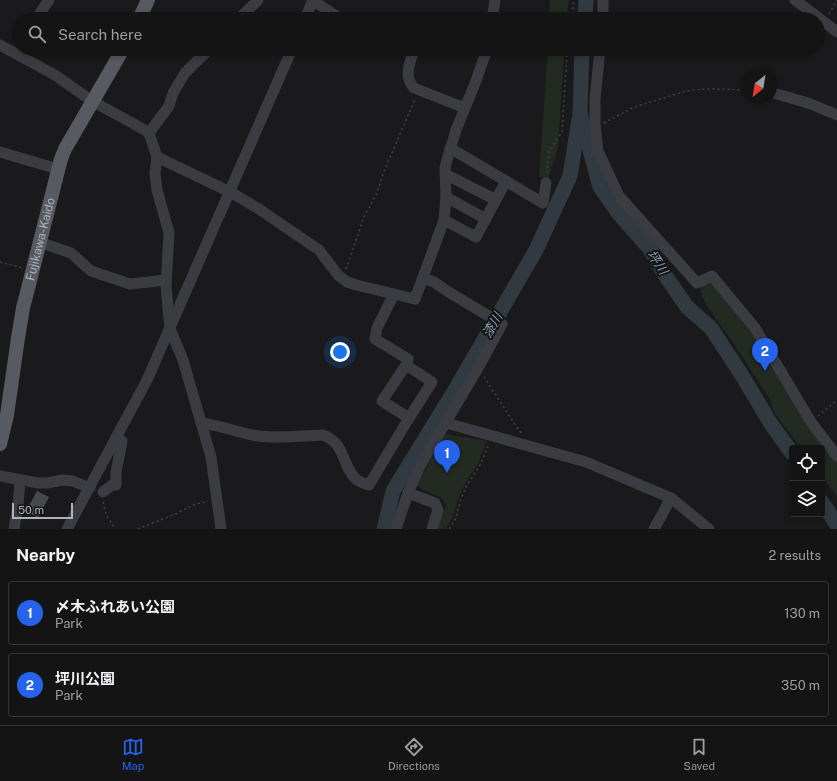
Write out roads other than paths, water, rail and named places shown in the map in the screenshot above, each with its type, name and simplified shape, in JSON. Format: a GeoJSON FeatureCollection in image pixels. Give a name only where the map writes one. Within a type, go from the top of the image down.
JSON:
{"type":"FeatureCollection","features":[{"type":"Feature","properties":{"kind":"main road"},"geometry":{"type":"LineString","coordinates":[[142,12],[148,0]]}},
{"type":"Feature","properties":{"kind":"main road","name":"Fujikawa-Kaido"},"geometry":{"type":"LineString","coordinates":[[0,444],[4,414],[32,270],[64,149],[119,56]]}},
{"type":"Feature","properties":{"kind":"street"},"geometry":{"type":"LineString","coordinates":[[41,12],[49,0]]}},
{"type":"Feature","properties":{"kind":"street"},"geometry":{"type":"LineString","coordinates":[[246,12],[258,0]]}},
{"type":"Feature","properties":{"kind":"street"},"geometry":{"type":"LineString","coordinates":[[308,12],[313,0],[331,12]]}},
{"type":"Feature","properties":{"kind":"street"},"geometry":{"type":"LineString","coordinates":[[493,12],[495,0]]}},
{"type":"Feature","properties":{"kind":"street"},"geometry":{"type":"LineString","coordinates":[[603,0],[603,12]]}},
{"type":"Feature","properties":{"kind":"street"},"geometry":{"type":"LineString","coordinates":[[794,0],[810,12]]}},
{"type":"Feature","properties":{"kind":"street"},"geometry":{"type":"LineString","coordinates":[[825,23],[837,32]]}},
{"type":"Feature","properties":{"kind":"street"},"geometry":{"type":"LineString","coordinates":[[0,45],[12,48]]}},
{"type":"Feature","properties":{"kind":"street"},"geometry":{"type":"LineString","coordinates":[[26,56],[92,101],[149,133],[157,157],[155,173],[157,190],[169,233],[166,280],[170,328],[183,360],[211,457],[221,529]]}},
{"type":"Feature","properties":{"kind":"street"},"geometry":{"type":"LineString","coordinates":[[149,133],[169,106],[173,93],[185,73],[202,56]]}},
{"type":"Feature","properties":{"kind":"street"},"geometry":{"type":"LineString","coordinates":[[67,529],[147,380],[289,56]]}},
{"type":"Feature","properties":{"kind":"street"},"geometry":{"type":"LineString","coordinates":[[412,56],[407,76],[414,88],[465,108]]}},
{"type":"Feature","properties":{"kind":"street"},"geometry":{"type":"LineString","coordinates":[[157,157],[230,192],[259,208],[319,250],[338,275],[343,278],[356,285],[415,300],[444,220],[446,197],[445,168],[450,148],[484,56]]}},
{"type":"Feature","properties":{"kind":"street"},"geometry":{"type":"LineString","coordinates":[[599,56],[595,99],[595,128],[598,151],[618,196],[697,283],[712,276],[755,328],[811,422],[837,456]]}},
{"type":"Feature","properties":{"kind":"street"},"geometry":{"type":"LineString","coordinates":[[777,94],[808,103],[837,115]]}},
{"type":"Feature","properties":{"kind":"street"},"geometry":{"type":"LineString","coordinates":[[450,148],[543,203],[546,183]]}},
{"type":"Feature","properties":{"kind":"street"},"geometry":{"type":"LineString","coordinates":[[0,152],[58,170]]}},
{"type":"Feature","properties":{"kind":"street"},"geometry":{"type":"LineString","coordinates":[[445,174],[496,200]]}},
{"type":"Feature","properties":{"kind":"street"},"geometry":{"type":"LineString","coordinates":[[444,220],[476,237],[506,181]]}},
{"type":"Feature","properties":{"kind":"street"},"geometry":{"type":"LineString","coordinates":[[446,197],[486,219]]}},
{"type":"Feature","properties":{"kind":"street"},"geometry":{"type":"LineString","coordinates":[[39,242],[71,254],[91,271],[130,284],[166,280]]}},
{"type":"Feature","properties":{"kind":"street"},"geometry":{"type":"LineString","coordinates":[[396,529],[408,493],[420,466],[478,368],[502,324],[434,282],[423,278]]}},
{"type":"Feature","properties":{"kind":"street"},"geometry":{"type":"LineString","coordinates":[[394,294],[377,328],[375,339],[408,359],[406,365],[382,401],[409,418]]}},
{"type":"Feature","properties":{"kind":"street"},"geometry":{"type":"LineString","coordinates":[[201,423],[215,424],[252,435],[322,435],[330,438],[338,446],[356,479],[369,485],[432,382],[406,365]]}},
{"type":"Feature","properties":{"kind":"street"},"geometry":{"type":"LineString","coordinates":[[446,422],[586,462],[671,498],[709,529]]}},
{"type":"Feature","properties":{"kind":"street"},"geometry":{"type":"LineString","coordinates":[[103,492],[116,483],[117,460],[122,441],[116,437]]}},
{"type":"Feature","properties":{"kind":"street"},"geometry":{"type":"LineString","coordinates":[[0,476],[20,481],[47,483],[62,480],[72,481],[90,488]]}},
{"type":"Feature","properties":{"kind":"street"},"geometry":{"type":"LineString","coordinates":[[14,529],[20,481]]}},
{"type":"Feature","properties":{"kind":"street"},"geometry":{"type":"LineString","coordinates":[[408,493],[435,503],[438,510],[432,529]]}},
{"type":"Feature","properties":{"kind":"street"},"geometry":{"type":"LineString","coordinates":[[654,529],[671,498]]}},
{"type":"Feature","properties":{"kind":"waterway","name":"坪川"},"geometry":{"type":"LineString","coordinates":[[585,12],[586,0]]}},
{"type":"Feature","properties":{"kind":"waterway","name":"坪川"},"geometry":{"type":"LineString","coordinates":[[582,56],[580,113],[600,187],[619,214],[650,249],[665,275],[687,307],[711,328],[771,424],[789,449]]}},
{"type":"Feature","properties":{"kind":"waterway","name":"漆川"},"geometry":{"type":"LineString","coordinates":[[384,529],[393,491],[455,390],[536,250],[570,176],[579,119]]}},
{"type":"Feature","properties":{"kind":"waterway","name":"坪川"},"geometry":{"type":"LineString","coordinates":[[825,507],[837,525]]}},
{"type":"Feature","properties":{"kind":"place","name":"坪川公園"},"geometry":{"type":"Point","coordinates":[765,371]}},
{"type":"Feature","properties":{"kind":"place","name":"〆木ふれあい公園"},"geometry":{"type":"Point","coordinates":[447,473]}}]}
